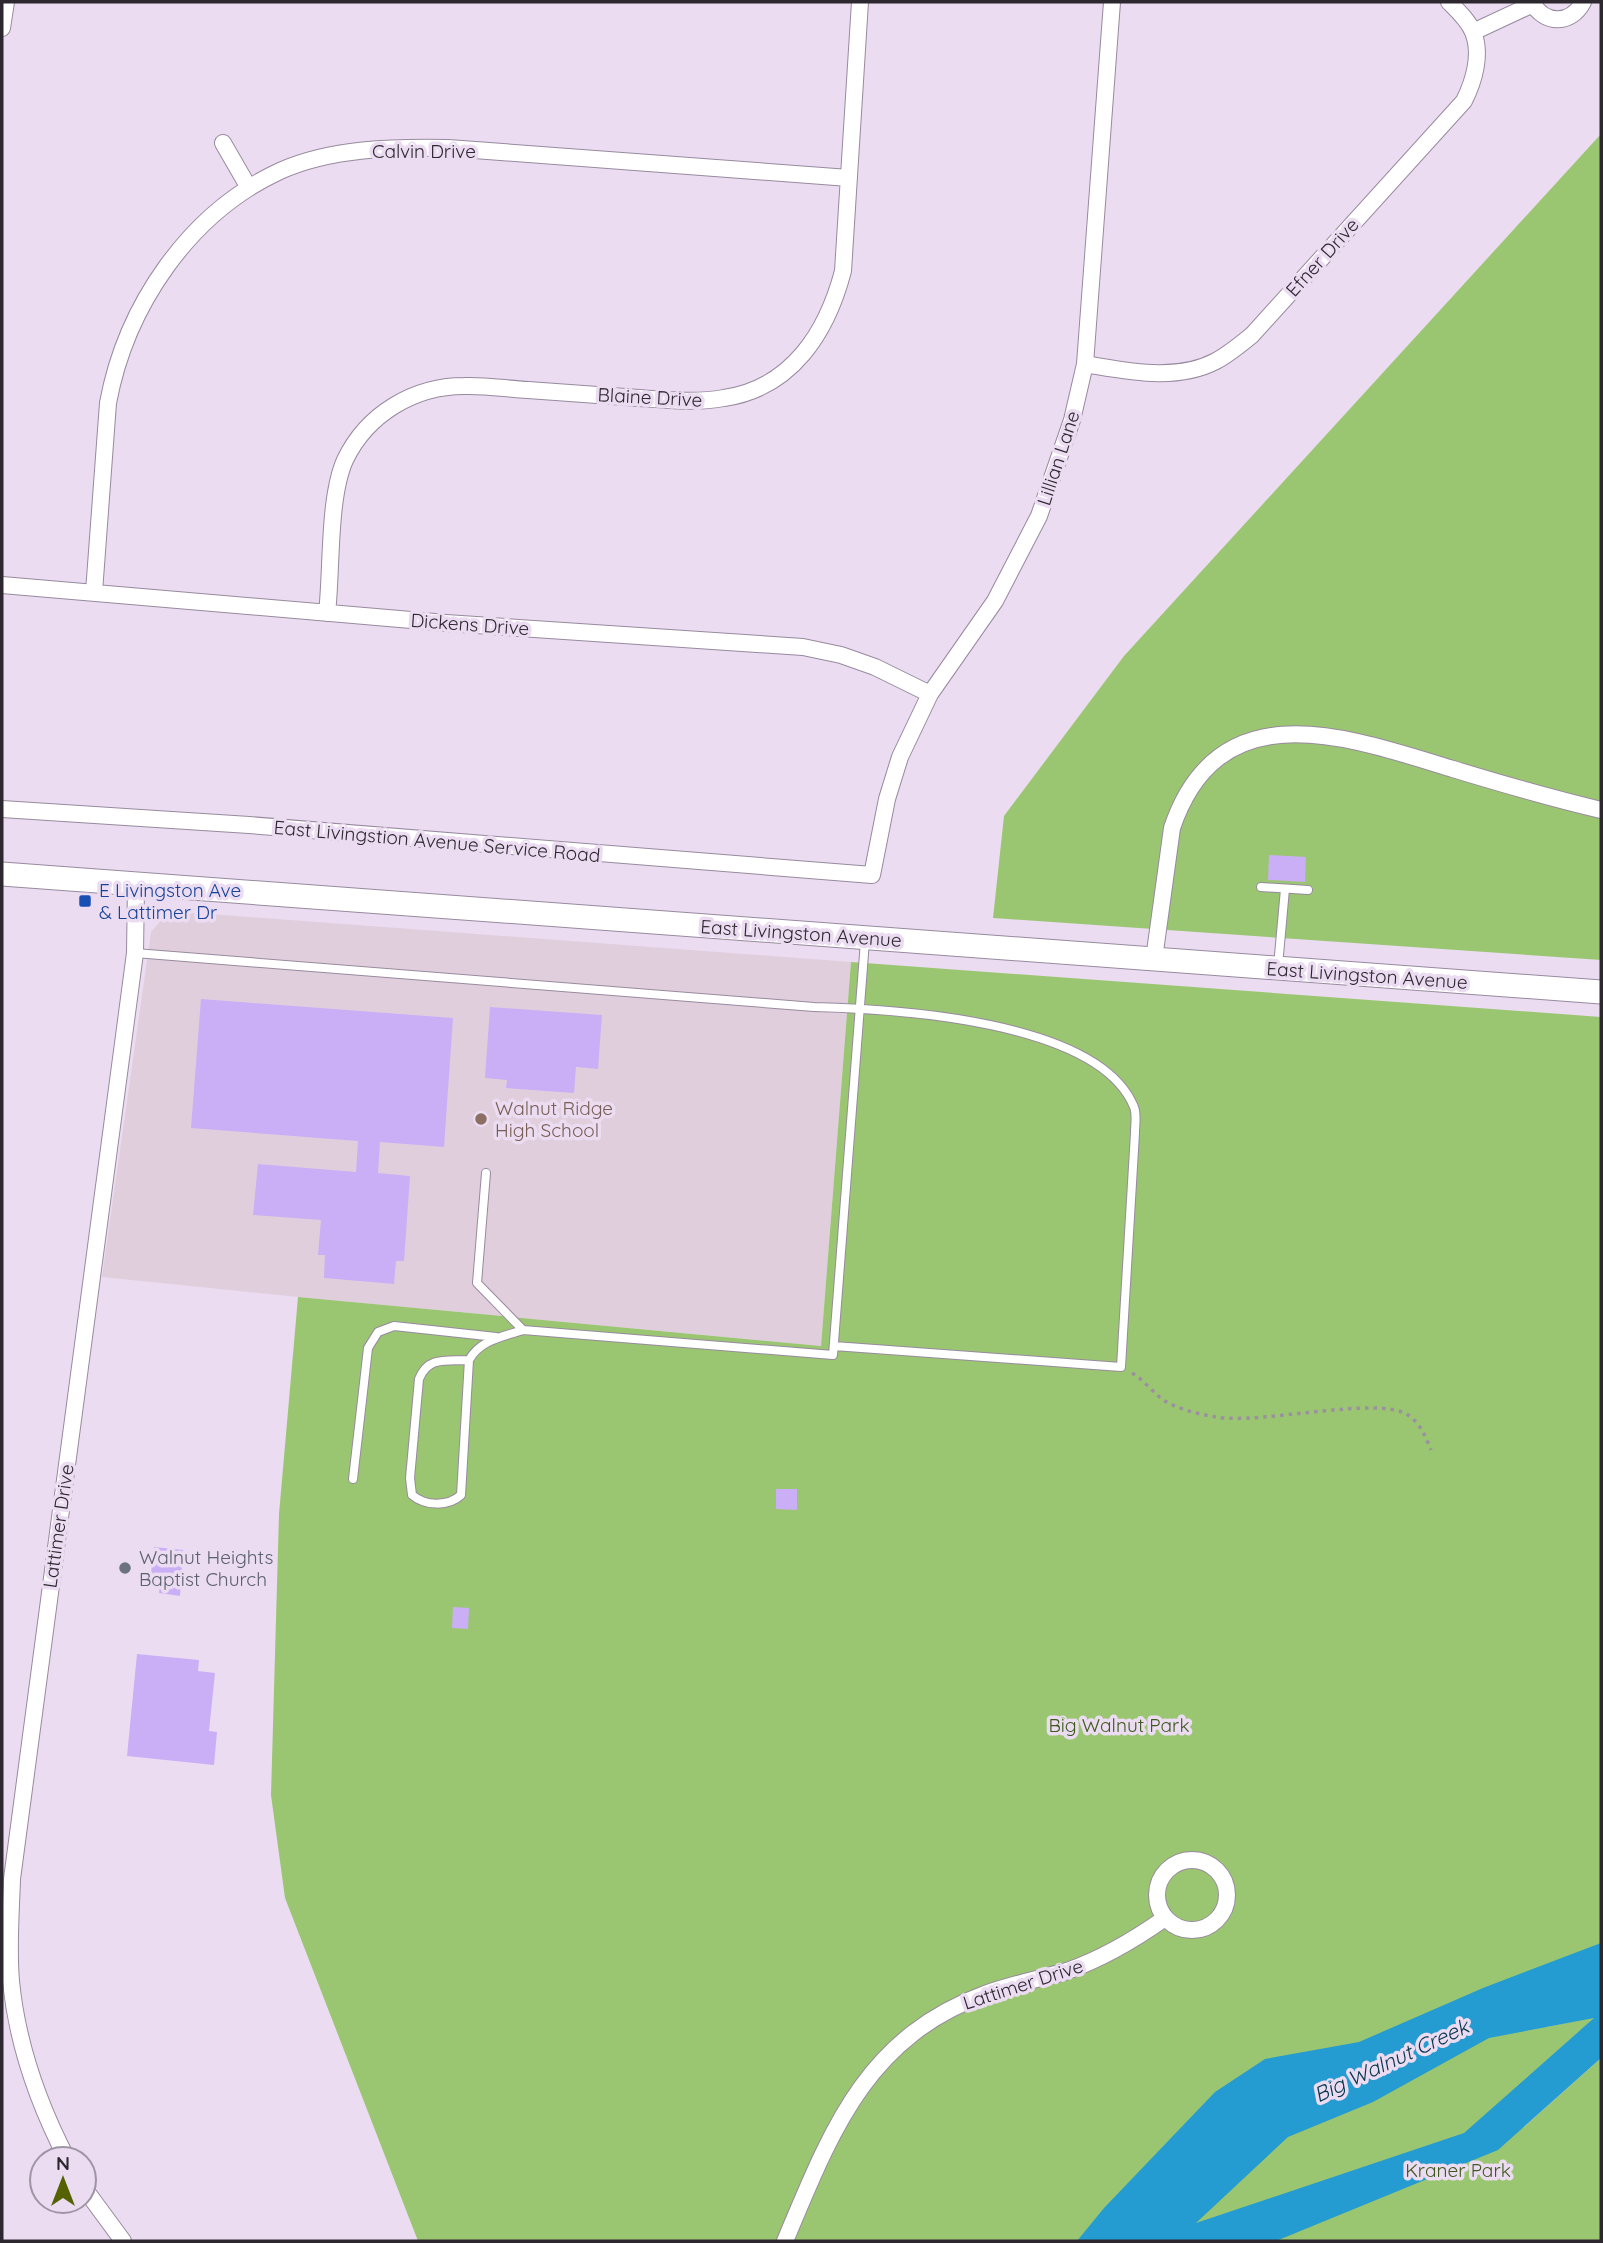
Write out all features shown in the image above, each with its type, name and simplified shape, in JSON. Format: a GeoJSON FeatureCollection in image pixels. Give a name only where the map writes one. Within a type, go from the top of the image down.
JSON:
{"type":"FeatureCollection","features":[{"type":"Feature","properties":{"kind":"main road","name":"East Livingston Avenue"},"geometry":{"type":"LineString","coordinates":[[2,874],[1601,992]]}},
{"type":"Feature","properties":{"kind":"street"},"geometry":{"type":"LineString","coordinates":[[2,28],[6,2]]}},
{"type":"Feature","properties":{"kind":"street","name":"Blaine Drive"},"geometry":{"type":"LineString","coordinates":[[327,613],[339,480],[352,448],[375,419],[391,407],[426,391],[465,386],[677,401],[727,398],[753,391],[773,379],[812,345],[825,325],[843,271],[860,2]]}},
{"type":"Feature","properties":{"kind":"street","name":"Lillian Lane"},"geometry":{"type":"LineString","coordinates":[[872,876],[887,799],[900,757],[930,694],[995,601],[1039,516],[1072,420],[1085,364],[1112,2]]}},
{"type":"Feature","properties":{"kind":"street"},"geometry":{"type":"LineString","coordinates":[[1448,2],[1473,32],[1532,3],[1538,12],[1555,20],[1573,16],[1583,2]]}},
{"type":"Feature","properties":{"kind":"street","name":"Efner Drive"},"geometry":{"type":"LineString","coordinates":[[1085,364],[1150,373],[1197,369],[1216,361],[1252,335],[1464,101],[1473,84],[1476,68],[1473,32]]}},
{"type":"Feature","properties":{"kind":"street"},"geometry":{"type":"LineString","coordinates":[[223,143],[249,188]]}},
{"type":"Feature","properties":{"kind":"street","name":"Calvin Drive"},"geometry":{"type":"LineString","coordinates":[[94,592],[108,402],[128,332],[168,264],[217,211],[249,188],[282,170],[336,155],[395,147],[448,148],[849,178]]}},
{"type":"Feature","properties":{"kind":"street","name":"Dickens Drive"},"geometry":{"type":"LineString","coordinates":[[2,585],[327,613],[803,647],[841,655],[875,667],[930,694]]}},
{"type":"Feature","properties":{"kind":"street"},"geometry":{"type":"LineString","coordinates":[[1154,960],[1172,828],[1178,809],[1192,784],[1210,766],[1228,751],[1251,741],[1295,733],[1335,736],[1601,810]]}},
{"type":"Feature","properties":{"kind":"street","name":"East Livingstion Avenue Service Road"},"geometry":{"type":"LineString","coordinates":[[2,809],[872,876]]}},
{"type":"Feature","properties":{"kind":"street","name":"Lattimer Drive"},"geometry":{"type":"LineString","coordinates":[[60,2145],[52,2131],[19,2037],[11,1977],[7,1878],[135,953],[136,885]]}},
{"type":"Feature","properties":{"kind":"street"},"geometry":{"type":"LineString","coordinates":[[1186,1861],[1208,1864],[1218,1871],[1227,1892],[1226,1904],[1213,1923],[1191,1930],[1180,1928],[1165,1918],[1157,1904],[1156,1892],[1166,1871],[1175,1864],[1186,1861]]}},
{"type":"Feature","properties":{"kind":"street","name":"Lattimer Drive"},"geometry":{"type":"LineString","coordinates":[[785,2241],[841,2116],[881,2061],[916,2029],[938,2014],[986,1993],[1067,1971],[1100,1958],[1131,1942],[1165,1918]]}},
{"type":"Feature","properties":{"kind":"street"},"geometry":{"type":"LineString","coordinates":[[98,2207],[123,2241]]}},
{"type":"Feature","properties":{"kind":"lane"},"geometry":{"type":"LineString","coordinates":[[1261,887],[1308,890]]}},
{"type":"Feature","properties":{"kind":"lane"},"geometry":{"type":"LineString","coordinates":[[1278,969],[1285,889]]}},
{"type":"Feature","properties":{"kind":"lane"},"geometry":{"type":"LineString","coordinates":[[468,1360],[433,1362],[424,1368],[419,1379],[410,1478],[412,1495],[420,1502],[454,1501],[461,1495],[468,1360],[474,1350],[499,1337],[523,1330],[834,1355],[865,938]]}},
{"type":"Feature","properties":{"kind":"lane"},"geometry":{"type":"LineString","coordinates":[[135,953],[814,1007],[859,1008],[996,1025],[1062,1046],[1103,1069],[1124,1090],[1135,1109],[1135,1133],[1121,1367],[834,1346]]}},
{"type":"Feature","properties":{"kind":"lane"},"geometry":{"type":"LineString","coordinates":[[486,1173],[477,1283],[523,1330]]}},
{"type":"Feature","properties":{"kind":"lane"},"geometry":{"type":"LineString","coordinates":[[352,1479],[368,1348],[379,1332],[394,1326],[499,1337]]}},
{"type":"Feature","properties":{"kind":"path"},"geometry":{"type":"LineString","coordinates":[[1121,1367],[1144,1380],[1165,1400],[1188,1411],[1219,1418],[1247,1419],[1384,1408],[1406,1413],[1422,1429],[1431,1450]]}},
{"type":"Feature","properties":{"kind":"shaded area","name":"Walnut Ridge High School"},"geometry":{"type":"Polygon","coordinates":[[[169,911],[851,962],[821,1346],[102,1277],[151,932],[169,911]]]}},
{"type":"Feature","properties":{"kind":"green space"},"geometry":{"type":"Polygon","coordinates":[[[1601,134],[1601,960],[993,918],[1004,816],[1124,656],[1601,134]]]}},
{"type":"Feature","properties":{"kind":"green space","name":"Big Walnut Park"},"geometry":{"type":"Polygon","coordinates":[[[851,962],[1601,1017],[1601,1997],[1546,2027],[1595,2017],[1523,2128],[1601,2058],[1601,2241],[418,2241],[285,1898],[271,1795],[279,1514],[298,1297],[821,1346],[851,962]]]}},
{"type":"Feature","properties":{"kind":"water","name":"Big Walnut Creek"},"geometry":{"type":"Polygon","coordinates":[[[1601,1943],[1601,2058],[1498,2150],[1276,2241],[1077,2241],[1104,2208],[1215,2092],[1265,2059],[1359,2042],[1483,1988],[1601,1943]],[[1594,2018],[1489,2038],[1373,2102],[1288,2137],[1196,2223],[1464,2133],[1594,2018]]]}},
{"type":"Feature","properties":{"kind":"building"},"geometry":{"type":"Polygon","coordinates":[[[1269,855],[1306,857],[1305,882],[1268,880],[1269,855]]]}},
{"type":"Feature","properties":{"kind":"building"},"geometry":{"type":"Polygon","coordinates":[[[201,999],[453,1018],[444,1147],[380,1142],[378,1173],[410,1176],[404,1261],[396,1261],[394,1284],[324,1278],[325,1255],[318,1255],[321,1220],[253,1215],[258,1164],[356,1172],[358,1141],[191,1128],[201,999]]]}},
{"type":"Feature","properties":{"kind":"building"},"geometry":{"type":"Polygon","coordinates":[[[490,1007],[602,1015],[598,1069],[576,1067],[574,1093],[506,1088],[507,1080],[485,1078],[490,1007]]]}},
{"type":"Feature","properties":{"kind":"building"},"geometry":{"type":"Polygon","coordinates":[[[776,1489],[797,1489],[797,1510],[776,1509],[776,1489]]]}},
{"type":"Feature","properties":{"kind":"building"},"geometry":{"type":"Polygon","coordinates":[[[154,1547],[183,1550],[180,1596],[159,1593],[160,1583],[150,1582],[154,1547]]]}},
{"type":"Feature","properties":{"kind":"building"},"geometry":{"type":"Polygon","coordinates":[[[453,1607],[469,1608],[468,1629],[452,1628],[453,1607]]]}},
{"type":"Feature","properties":{"kind":"building"},"geometry":{"type":"Polygon","coordinates":[[[137,1654],[199,1660],[198,1671],[215,1673],[209,1731],[217,1732],[214,1765],[127,1756],[137,1654]]]}},
{"type":"Feature","properties":{"kind":"place","name":"E Livingston Ave & Lattimer Dr"},"geometry":{"type":"Point","coordinates":[85,901]}},
{"type":"Feature","properties":{"kind":"place","name":"Walnut Ridge High School"},"geometry":{"type":"Point","coordinates":[481,1119]}},
{"type":"Feature","properties":{"kind":"place","name":"Walnut Heights Baptist Church"},"geometry":{"type":"Point","coordinates":[125,1568]}},
{"type":"Feature","properties":{"kind":"park label","name":"Kraner Park"},"geometry":{"type":"Point","coordinates":[1458,2170]}}]}
